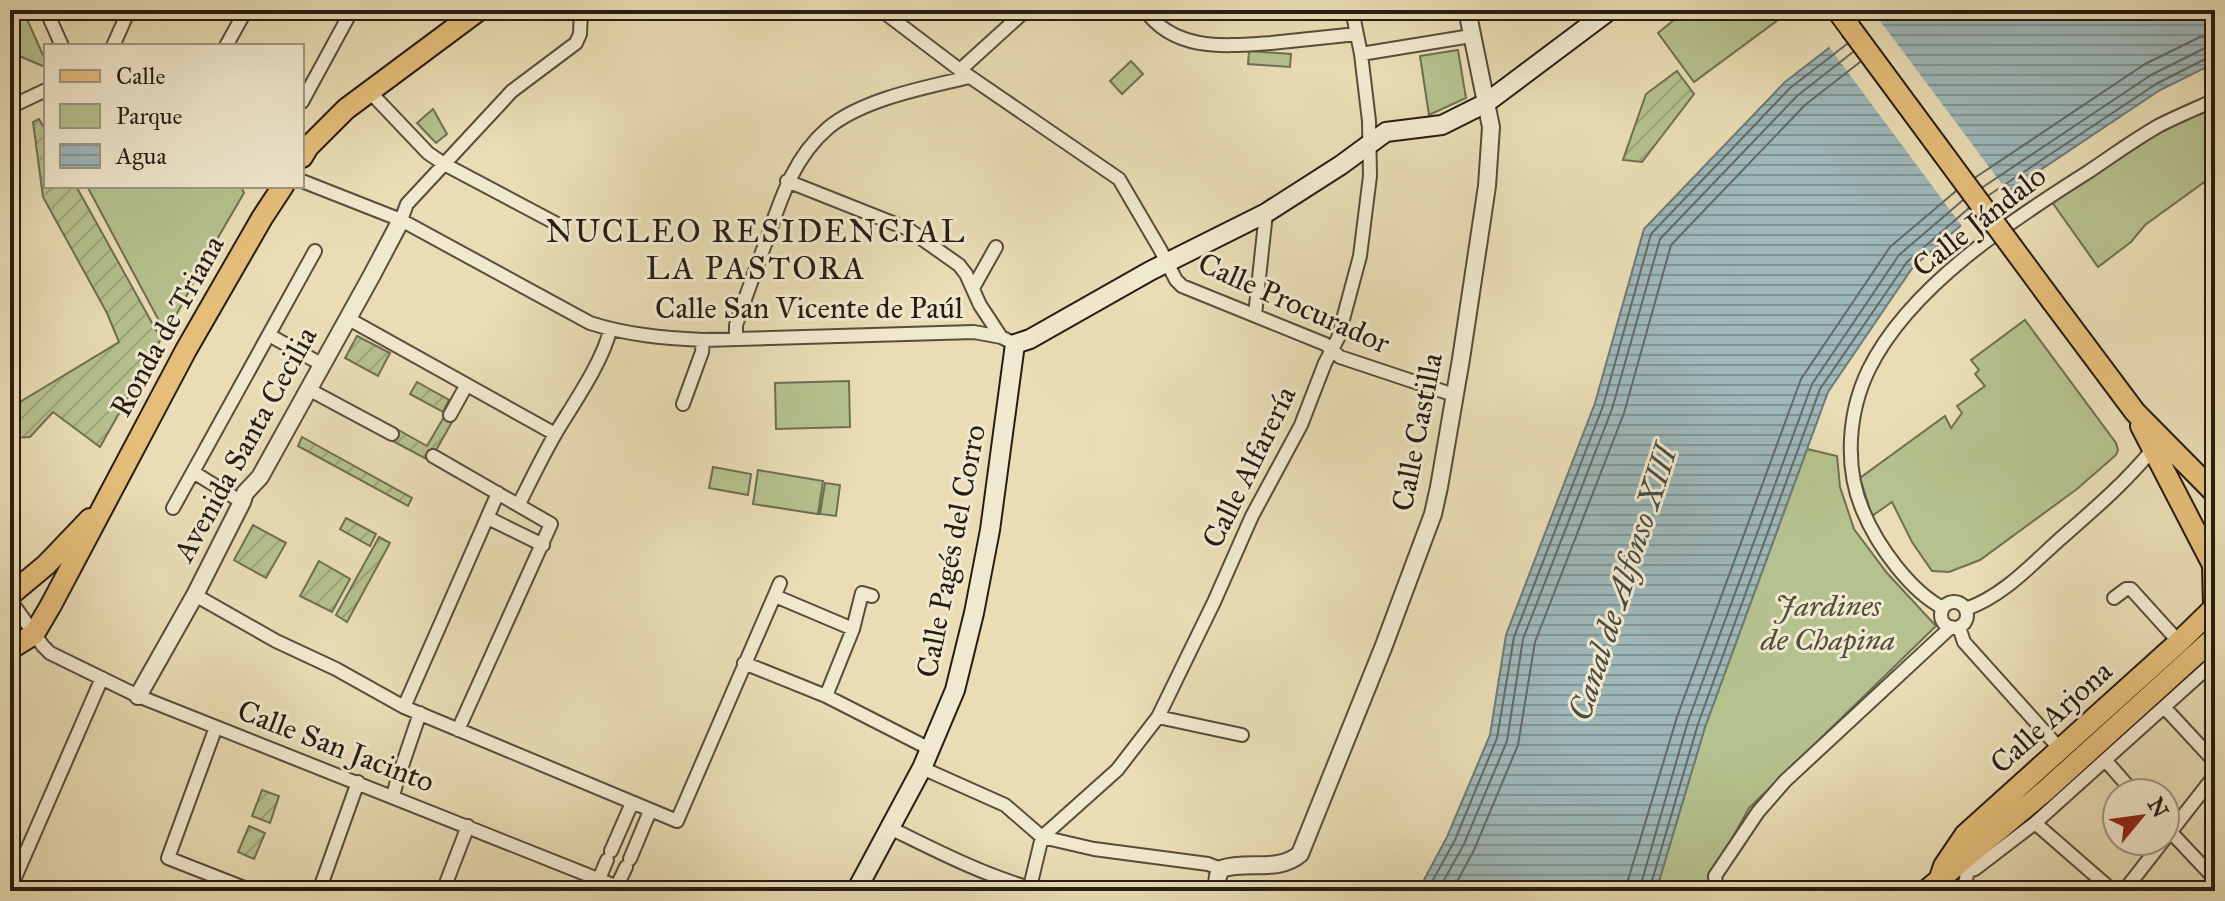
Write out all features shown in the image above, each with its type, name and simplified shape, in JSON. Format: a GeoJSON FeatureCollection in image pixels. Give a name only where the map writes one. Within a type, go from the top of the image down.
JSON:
{"type":"FeatureCollection","features":[{"type":"Feature","properties":{"kind":"main road"},"geometry":{"type":"LineString","coordinates":[[304,154],[346,109],[479,10]]}},
{"type":"Feature","properties":{"kind":"main road"},"geometry":{"type":"LineString","coordinates":[[1008,340],[1030,339],[1167,263],[1266,213],[1386,132],[1442,125],[1486,103],[1610,10]]}},
{"type":"Feature","properties":{"kind":"main road"},"geometry":{"type":"LineString","coordinates":[[1837,10],[2135,412],[2215,493]]}},
{"type":"Feature","properties":{"kind":"main road","name":"Ronda de Triana"},"geometry":{"type":"LineString","coordinates":[[32,632],[83,548],[186,350],[282,188]]}},
{"type":"Feature","properties":{"kind":"main road","name":"Calle Pagés del Corro"},"geometry":{"type":"LineString","coordinates":[[856,891],[922,768],[955,690],[990,530],[1008,340]]}},
{"type":"Feature","properties":{"kind":"main road"},"geometry":{"type":"LineString","coordinates":[[2135,412],[2214,565],[2215,607]]}},
{"type":"Feature","properties":{"kind":"main road","name":"Ronda de Triana"},"geometry":{"type":"LineString","coordinates":[[10,598],[86,524],[107,497]]}},
{"type":"Feature","properties":{"kind":"main road","name":"Calle Arjona"},"geometry":{"type":"LineString","coordinates":[[2215,607],[1965,835],[1944,866],[1947,878],[2215,637]]}},
{"type":"Feature","properties":{"kind":"main road"},"geometry":{"type":"LineString","coordinates":[[10,649],[32,632]]}},
{"type":"Feature","properties":{"kind":"street"},"geometry":{"type":"LineString","coordinates":[[46,10],[61,44]]}},
{"type":"Feature","properties":{"kind":"street"},"geometry":{"type":"LineString","coordinates":[[114,44],[129,10]]}},
{"type":"Feature","properties":{"kind":"street"},"geometry":{"type":"LineString","coordinates":[[227,44],[246,10]]}},
{"type":"Feature","properties":{"kind":"street"},"geometry":{"type":"LineString","coordinates":[[304,98],[352,10]]}},
{"type":"Feature","properties":{"kind":"street"},"geometry":{"type":"LineString","coordinates":[[401,220],[407,204],[512,91],[576,43],[580,34],[581,10]]}},
{"type":"Feature","properties":{"kind":"street"},"geometry":{"type":"LineString","coordinates":[[736,339],[736,325],[787,181],[810,146],[845,117],[910,91],[965,74],[1026,10]]}},
{"type":"Feature","properties":{"kind":"street"},"geometry":{"type":"LineString","coordinates":[[1145,10],[1150,17],[1181,38],[1219,46],[1357,34]]}},
{"type":"Feature","properties":{"kind":"street","name":"Calle Alfarería"},"geometry":{"type":"LineString","coordinates":[[1042,837],[1117,770],[1158,717],[1252,516],[1301,425],[1338,338],[1360,256],[1370,176],[1361,54],[1352,10]]}},
{"type":"Feature","properties":{"kind":"street","name":"Calle Castilla"},"geometry":{"type":"LineString","coordinates":[[1221,869],[1233,865],[1283,864],[1300,854],[1433,514],[1487,186],[1491,127],[1467,10]]}},
{"type":"Feature","properties":{"kind":"street","name":"Calle Procurador"},"geometry":{"type":"LineString","coordinates":[[888,12],[965,74],[1119,179],[1182,286],[1325,344],[1340,357],[1454,395]]}},
{"type":"Feature","properties":{"kind":"street"},"geometry":{"type":"LineString","coordinates":[[1361,54],[1471,36]]}},
{"type":"Feature","properties":{"kind":"street"},"geometry":{"type":"LineString","coordinates":[[10,107],[44,91]]}},
{"type":"Feature","properties":{"kind":"street"},"geometry":{"type":"LineString","coordinates":[[369,91],[428,153],[559,225]]}},
{"type":"Feature","properties":{"kind":"street","name":"Calle Jándalo"},"geometry":{"type":"LineString","coordinates":[[1943,608],[1920,591],[1889,556],[1875,536],[1860,503],[1852,466],[1852,426],[1856,404],[1870,367],[1884,344],[1923,296],[1960,262],[2042,201],[2159,126],[2215,100]]}},
{"type":"Feature","properties":{"kind":"street"},"geometry":{"type":"LineString","coordinates":[[787,181],[908,229],[959,265],[980,305],[1008,340]]}},
{"type":"Feature","properties":{"kind":"street","name":"Calle San Vicente de Paúl"},"geometry":{"type":"LineString","coordinates":[[304,182],[401,220],[590,323],[610,330],[660,338],[703,340],[962,331],[1008,340]]}},
{"type":"Feature","properties":{"kind":"street"},"geometry":{"type":"LineString","coordinates":[[1255,315],[1266,213]]}},
{"type":"Feature","properties":{"kind":"street","name":"Avenida Santa Cecilia"},"geometry":{"type":"LineString","coordinates":[[138,696],[195,595],[245,493],[260,477],[401,220]]}},
{"type":"Feature","properties":{"kind":"street"},"geometry":{"type":"LineString","coordinates":[[973,288],[996,247]]}},
{"type":"Feature","properties":{"kind":"street"},"geometry":{"type":"LineString","coordinates":[[173,508],[315,251]]}},
{"type":"Feature","properties":{"kind":"street"},"geometry":{"type":"LineString","coordinates":[[347,318],[555,434]]}},
{"type":"Feature","properties":{"kind":"street"},"geometry":{"type":"LineString","coordinates":[[519,504],[608,341],[610,330]]}},
{"type":"Feature","properties":{"kind":"street"},"geometry":{"type":"LineString","coordinates":[[269,335],[321,364]]}},
{"type":"Feature","properties":{"kind":"street"},"geometry":{"type":"LineString","coordinates":[[683,404],[702,352],[703,340]]}},
{"type":"Feature","properties":{"kind":"street"},"geometry":{"type":"LineString","coordinates":[[450,415],[466,386]]}},
{"type":"Feature","properties":{"kind":"street"},"geometry":{"type":"LineString","coordinates":[[308,389],[392,434]]}},
{"type":"Feature","properties":{"kind":"street"},"geometry":{"type":"LineString","coordinates":[[1966,609],[1983,603],[2011,583],[2130,477],[2152,450]]}},
{"type":"Feature","properties":{"kind":"street"},"geometry":{"type":"LineString","coordinates":[[433,456],[551,524],[458,730]]}},
{"type":"Feature","properties":{"kind":"street"},"geometry":{"type":"LineString","coordinates":[[193,472],[242,502]]}},
{"type":"Feature","properties":{"kind":"street"},"geometry":{"type":"LineString","coordinates":[[404,707],[498,493]]}},
{"type":"Feature","properties":{"kind":"street"},"geometry":{"type":"LineString","coordinates":[[488,518],[543,545]]}},
{"type":"Feature","properties":{"kind":"street","name":"Ronda de Triana"},"geometry":{"type":"LineString","coordinates":[[32,632],[41,603],[86,524]]}},
{"type":"Feature","properties":{"kind":"street"},"geometry":{"type":"LineString","coordinates":[[195,595],[404,707],[677,821],[780,583]]}},
{"type":"Feature","properties":{"kind":"street"},"geometry":{"type":"LineString","coordinates":[[2114,598],[2131,589],[2179,642]]}},
{"type":"Feature","properties":{"kind":"street"},"geometry":{"type":"LineString","coordinates":[[826,696],[853,629],[862,593],[872,596]]}},
{"type":"Feature","properties":{"kind":"street"},"geometry":{"type":"LineString","coordinates":[[775,596],[853,629]]}},
{"type":"Feature","properties":{"kind":"street","name":"Calle San Jacinto"},"geometry":{"type":"LineString","coordinates":[[10,598],[50,653],[138,696],[623,889]]}},
{"type":"Feature","properties":{"kind":"street"},"geometry":{"type":"LineString","coordinates":[[1722,891],[1716,884],[1715,876],[1758,812],[1785,781],[1955,627],[1967,617],[1966,609],[1957,602],[1949,603],[1943,608],[1942,619],[1955,627],[1964,642],[2060,749]]}},
{"type":"Feature","properties":{"kind":"street"},"geometry":{"type":"LineString","coordinates":[[1947,878],[1981,866],[2035,823],[2215,661]]}},
{"type":"Feature","properties":{"kind":"street"},"geometry":{"type":"LineString","coordinates":[[744,663],[826,696],[930,749]]}},
{"type":"Feature","properties":{"kind":"street"},"geometry":{"type":"LineString","coordinates":[[10,889],[102,678]]}},
{"type":"Feature","properties":{"kind":"street"},"geometry":{"type":"LineString","coordinates":[[2164,707],[2215,762]]}},
{"type":"Feature","properties":{"kind":"street"},"geometry":{"type":"LineString","coordinates":[[393,796],[420,713]]}},
{"type":"Feature","properties":{"kind":"street"},"geometry":{"type":"LineString","coordinates":[[1158,717],[1242,735]]}},
{"type":"Feature","properties":{"kind":"street"},"geometry":{"type":"LineString","coordinates":[[216,727],[168,855],[170,860],[252,891]]}},
{"type":"Feature","properties":{"kind":"street"},"geometry":{"type":"LineString","coordinates":[[2106,761],[2120,777]]}},
{"type":"Feature","properties":{"kind":"street"},"geometry":{"type":"LineString","coordinates":[[922,768],[1005,805],[1042,837],[1094,849],[1208,864],[1221,869],[1216,891]]}},
{"type":"Feature","properties":{"kind":"street"},"geometry":{"type":"LineString","coordinates":[[2181,817],[2215,775]]}},
{"type":"Feature","properties":{"kind":"street"},"geometry":{"type":"LineString","coordinates":[[319,891],[358,782]]}},
{"type":"Feature","properties":{"kind":"street"},"geometry":{"type":"LineString","coordinates":[[599,879],[632,803]]}},
{"type":"Feature","properties":{"kind":"street"},"geometry":{"type":"LineString","coordinates":[[623,889],[628,863],[650,811]]}},
{"type":"Feature","properties":{"kind":"street"},"geometry":{"type":"LineString","coordinates":[[2035,823],[2113,891]]}},
{"type":"Feature","properties":{"kind":"street"},"geometry":{"type":"LineString","coordinates":[[443,891],[468,826]]}},
{"type":"Feature","properties":{"kind":"street"},"geometry":{"type":"LineString","coordinates":[[890,828],[940,853],[1030,890],[1042,837]]}},
{"type":"Feature","properties":{"kind":"street"},"geometry":{"type":"LineString","coordinates":[[2181,848],[2215,879]]}},
{"type":"Feature","properties":{"kind":"street"},"geometry":{"type":"LineString","coordinates":[[2124,891],[2150,857]]}},
{"type":"Feature","properties":{"kind":"street"},"geometry":{"type":"LineString","coordinates":[[1947,878],[1965,883],[1974,891]]}},
{"type":"Feature","properties":{"kind":"green space"},"geometry":{"type":"Polygon","coordinates":[[[10,10],[23,10],[44,57],[44,67],[10,52],[10,10]]]}},
{"type":"Feature","properties":{"kind":"green space"},"geometry":{"type":"Polygon","coordinates":[[[1686,10],[1783,10],[1786,14],[1694,82],[1658,33],[1686,10]]]}},
{"type":"Feature","properties":{"kind":"green space"},"geometry":{"type":"Polygon","coordinates":[[[1458,50],[1466,98],[1429,115],[1420,56],[1458,50]]]}},
{"type":"Feature","properties":{"kind":"green space"},"geometry":{"type":"Polygon","coordinates":[[[1249,51],[1291,54],[1290,67],[1248,64],[1249,51]]]}},
{"type":"Feature","properties":{"kind":"green space"},"geometry":{"type":"Polygon","coordinates":[[[1131,61],[1143,74],[1122,94],[1110,81],[1131,61]]]}},
{"type":"Feature","properties":{"kind":"green space"},"geometry":{"type":"Polygon","coordinates":[[[1677,71],[1694,94],[1642,162],[1623,160],[1646,94],[1677,71]]]}},
{"type":"Feature","properties":{"kind":"green space"},"geometry":{"type":"Polygon","coordinates":[[[2215,105],[2215,182],[2210,178],[2145,225],[2131,242],[2098,267],[2052,202],[2157,134],[2215,105]]]}},
{"type":"Feature","properties":{"kind":"green space"},"geometry":{"type":"Polygon","coordinates":[[[433,109],[447,134],[436,143],[417,123],[433,109]]]}},
{"type":"Feature","properties":{"kind":"green space"},"geometry":{"type":"Polygon","coordinates":[[[39,119],[44,128],[44,188],[77,188],[161,339],[100,447],[53,412],[30,437],[10,438],[10,408],[119,342],[107,313],[43,197],[33,122],[39,119]]]}},
{"type":"Feature","properties":{"kind":"green space"},"geometry":{"type":"Polygon","coordinates":[[[88,188],[242,188],[244,193],[166,334],[88,188]]]}},
{"type":"Feature","properties":{"kind":"green space"},"geometry":{"type":"Polygon","coordinates":[[[2025,320],[2116,443],[2118,450],[2077,489],[1980,560],[1949,572],[1932,571],[1912,542],[1892,502],[1872,516],[1860,478],[1945,416],[1951,428],[1962,413],[1957,406],[1985,386],[1975,374],[1979,370],[1971,360],[2025,320]]]}},
{"type":"Feature","properties":{"kind":"green space"},"geometry":{"type":"Polygon","coordinates":[[[357,336],[390,353],[378,376],[345,358],[357,336]]]}},
{"type":"Feature","properties":{"kind":"green space"},"geometry":{"type":"Polygon","coordinates":[[[849,381],[850,427],[776,429],[775,383],[849,381]]]}},
{"type":"Feature","properties":{"kind":"green space"},"geometry":{"type":"Polygon","coordinates":[[[417,382],[449,400],[443,412],[410,394],[417,382]]]}},
{"type":"Feature","properties":{"kind":"green space"},"geometry":{"type":"Polygon","coordinates":[[[444,417],[452,422],[430,461],[389,439],[395,428],[427,446],[444,417]]]}},
{"type":"Feature","properties":{"kind":"green space"},"geometry":{"type":"Polygon","coordinates":[[[302,437],[412,498],[408,506],[298,446],[302,437]]]}},
{"type":"Feature","properties":{"kind":"green space","name":"Jardines de Chapina"},"geometry":{"type":"Polygon","coordinates":[[[1807,449],[1837,456],[1840,487],[1854,529],[1887,573],[1936,626],[1749,808],[1708,882],[1708,891],[1656,891],[1705,727],[1807,449]]]}},
{"type":"Feature","properties":{"kind":"green space"},"geometry":{"type":"Polygon","coordinates":[[[713,467],[751,474],[748,495],[709,488],[713,467]]]}},
{"type":"Feature","properties":{"kind":"green space"},"geometry":{"type":"Polygon","coordinates":[[[758,470],[823,481],[818,514],[753,504],[758,470]]]}},
{"type":"Feature","properties":{"kind":"green space"},"geometry":{"type":"Polygon","coordinates":[[[825,483],[840,485],[836,516],[820,514],[825,483]]]}},
{"type":"Feature","properties":{"kind":"green space"},"geometry":{"type":"Polygon","coordinates":[[[346,518],[376,534],[370,546],[340,529],[346,518]]]}},
{"type":"Feature","properties":{"kind":"green space"},"geometry":{"type":"Polygon","coordinates":[[[253,525],[286,543],[266,578],[234,560],[253,525]]]}},
{"type":"Feature","properties":{"kind":"green space"},"geometry":{"type":"Polygon","coordinates":[[[379,537],[390,543],[347,622],[336,615],[379,537]]]}},
{"type":"Feature","properties":{"kind":"green space"},"geometry":{"type":"Polygon","coordinates":[[[319,561],[350,579],[332,612],[300,596],[319,561]]]}},
{"type":"Feature","properties":{"kind":"green space"},"geometry":{"type":"Polygon","coordinates":[[[262,790],[279,796],[270,823],[252,816],[262,790]]]}},
{"type":"Feature","properties":{"kind":"green space"},"geometry":{"type":"Polygon","coordinates":[[[249,826],[265,833],[254,859],[238,852],[249,826]]]}},
{"type":"Feature","properties":{"kind":"water","name":"Canal de Alfonso XIII"},"geometry":{"type":"Polygon","coordinates":[[[1878,10],[2215,10],[2215,63],[2160,90],[1973,215],[1913,267],[1828,392],[1705,727],[1656,891],[1418,891],[1447,837],[1490,735],[1506,635],[1595,403],[1644,229],[1785,82],[1878,10]]]}},
{"type":"Feature","properties":{"kind":"pier"},"geometry":{"type":"Polygon","coordinates":[[[1872,10],[2010,195],[1964,229],[1827,44],[1872,10]]]}},
{"type":"Feature","properties":{"kind":"district","name":"NUCLEO RESIDENCIAL LA PASTORA"},"geometry":{"type":"Point","coordinates":[756,250]}}]}
